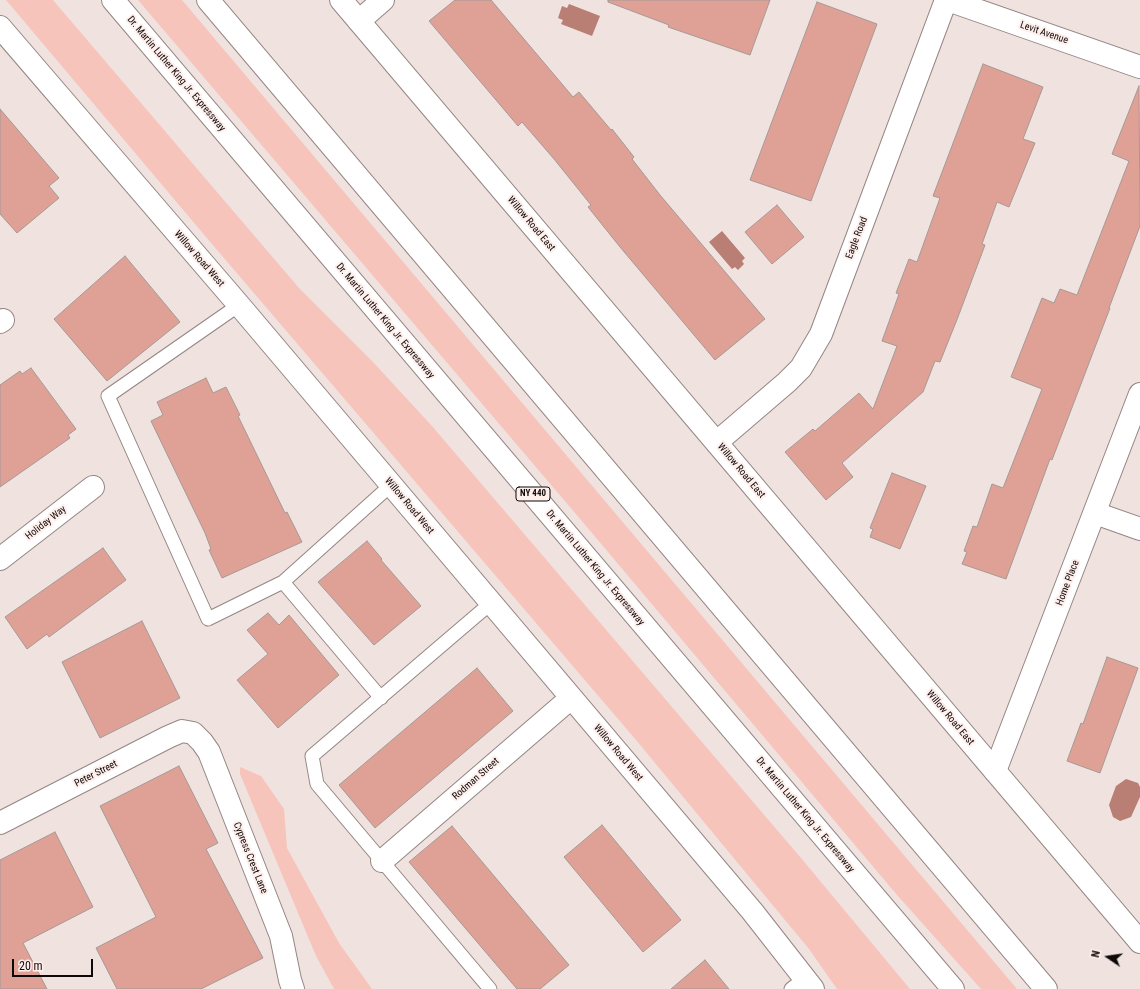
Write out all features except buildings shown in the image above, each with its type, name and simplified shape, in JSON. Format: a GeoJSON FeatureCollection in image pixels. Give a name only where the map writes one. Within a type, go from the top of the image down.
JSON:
{"type":"FeatureCollection","features":[{"type":"Feature","properties":{"kind":"main road","name":"Dr. Martin Luther King Jr. Expressway"},"geometry":{"type":"LineString","coordinates":[[113,0],[953,989]]}},
{"type":"Feature","properties":{"kind":"main road"},"geometry":{"type":"LineString","coordinates":[[208,0],[1046,989]]}},
{"type":"Feature","properties":{"kind":"main road","name":"Willow Road East"},"geometry":{"type":"LineString","coordinates":[[341,0],[1140,942]]}},
{"type":"Feature","properties":{"kind":"main road"},"geometry":{"type":"LineString","coordinates":[[359,21],[383,0]]}},
{"type":"Feature","properties":{"kind":"main road","name":"Levit Avenue"},"geometry":{"type":"LineString","coordinates":[[947,0],[1140,67]]}},
{"type":"Feature","properties":{"kind":"main road","name":"Eagle Road"},"geometry":{"type":"LineString","coordinates":[[717,442],[787,382],[801,368],[817,340],[947,0]]}},
{"type":"Feature","properties":{"kind":"main road","name":"Willow Road West"},"geometry":{"type":"LineString","coordinates":[[0,27],[239,305],[752,911],[803,985]]}},
{"type":"Feature","properties":{"kind":"main road","name":"Home Place"},"geometry":{"type":"LineString","coordinates":[[995,771],[1140,394]]}},
{"type":"Feature","properties":{"kind":"main road","name":"Holiday Way"},"geometry":{"type":"LineString","coordinates":[[0,559],[93,487]]}},
{"type":"Feature","properties":{"kind":"main road"},"geometry":{"type":"LineString","coordinates":[[1095,513],[1140,529]]}},
{"type":"Feature","properties":{"kind":"main road","name":"Rodman Street"},"geometry":{"type":"LineString","coordinates":[[382,861],[571,698]]}},
{"type":"Feature","properties":{"kind":"main road","name":"Peter Street"},"geometry":{"type":"LineString","coordinates":[[0,823],[168,737],[182,731],[193,733]]}},
{"type":"Feature","properties":{"kind":"main road","name":"Cypress Crest Lane"},"geometry":{"type":"LineString","coordinates":[[193,733],[209,752],[281,936],[285,986]]}},
{"type":"Feature","properties":{"kind":"lane"},"geometry":{"type":"LineString","coordinates":[[239,305],[108,396],[208,619],[283,582],[391,485]]}},
{"type":"Feature","properties":{"kind":"lane"},"geometry":{"type":"LineString","coordinates":[[283,582],[381,698]]}},
{"type":"Feature","properties":{"kind":"lane"},"geometry":{"type":"LineString","coordinates":[[490,989],[317,784],[312,756],[491,603]]}},
{"type":"Feature","properties":{"kind":"shaded area"},"geometry":{"type":"Polygon","coordinates":[[[6,0],[53,0],[299,288],[372,361],[432,426],[801,858],[910,989],[837,989],[809,949],[636,740],[206,237],[6,0]]]}},
{"type":"Feature","properties":{"kind":"shaded area"},"geometry":{"type":"Polygon","coordinates":[[[138,0],[182,0],[1017,989],[981,989],[897,895],[581,520],[138,0]]]}},
{"type":"Feature","properties":{"kind":"shaded area"},"geometry":{"type":"Polygon","coordinates":[[[569,4],[600,16],[592,36],[561,24],[563,20],[558,18],[562,6],[567,8],[569,4]]]}},
{"type":"Feature","properties":{"kind":"shaded area"},"geometry":{"type":"Polygon","coordinates":[[[722,231],[745,258],[742,261],[744,264],[738,270],[735,267],[732,269],[709,242],[722,231]]]}},
{"type":"Feature","properties":{"kind":"shaded area"},"geometry":{"type":"Polygon","coordinates":[[[240,767],[261,776],[284,809],[287,848],[339,943],[372,989],[334,989],[316,956],[240,774],[240,767]]]}},
{"type":"Feature","properties":{"kind":"shaded area"},"geometry":{"type":"Polygon","coordinates":[[[1126,779],[1138,783],[1140,787],[1140,797],[1131,817],[1120,821],[1113,817],[1109,805],[1116,786],[1126,779]]]}}]}
